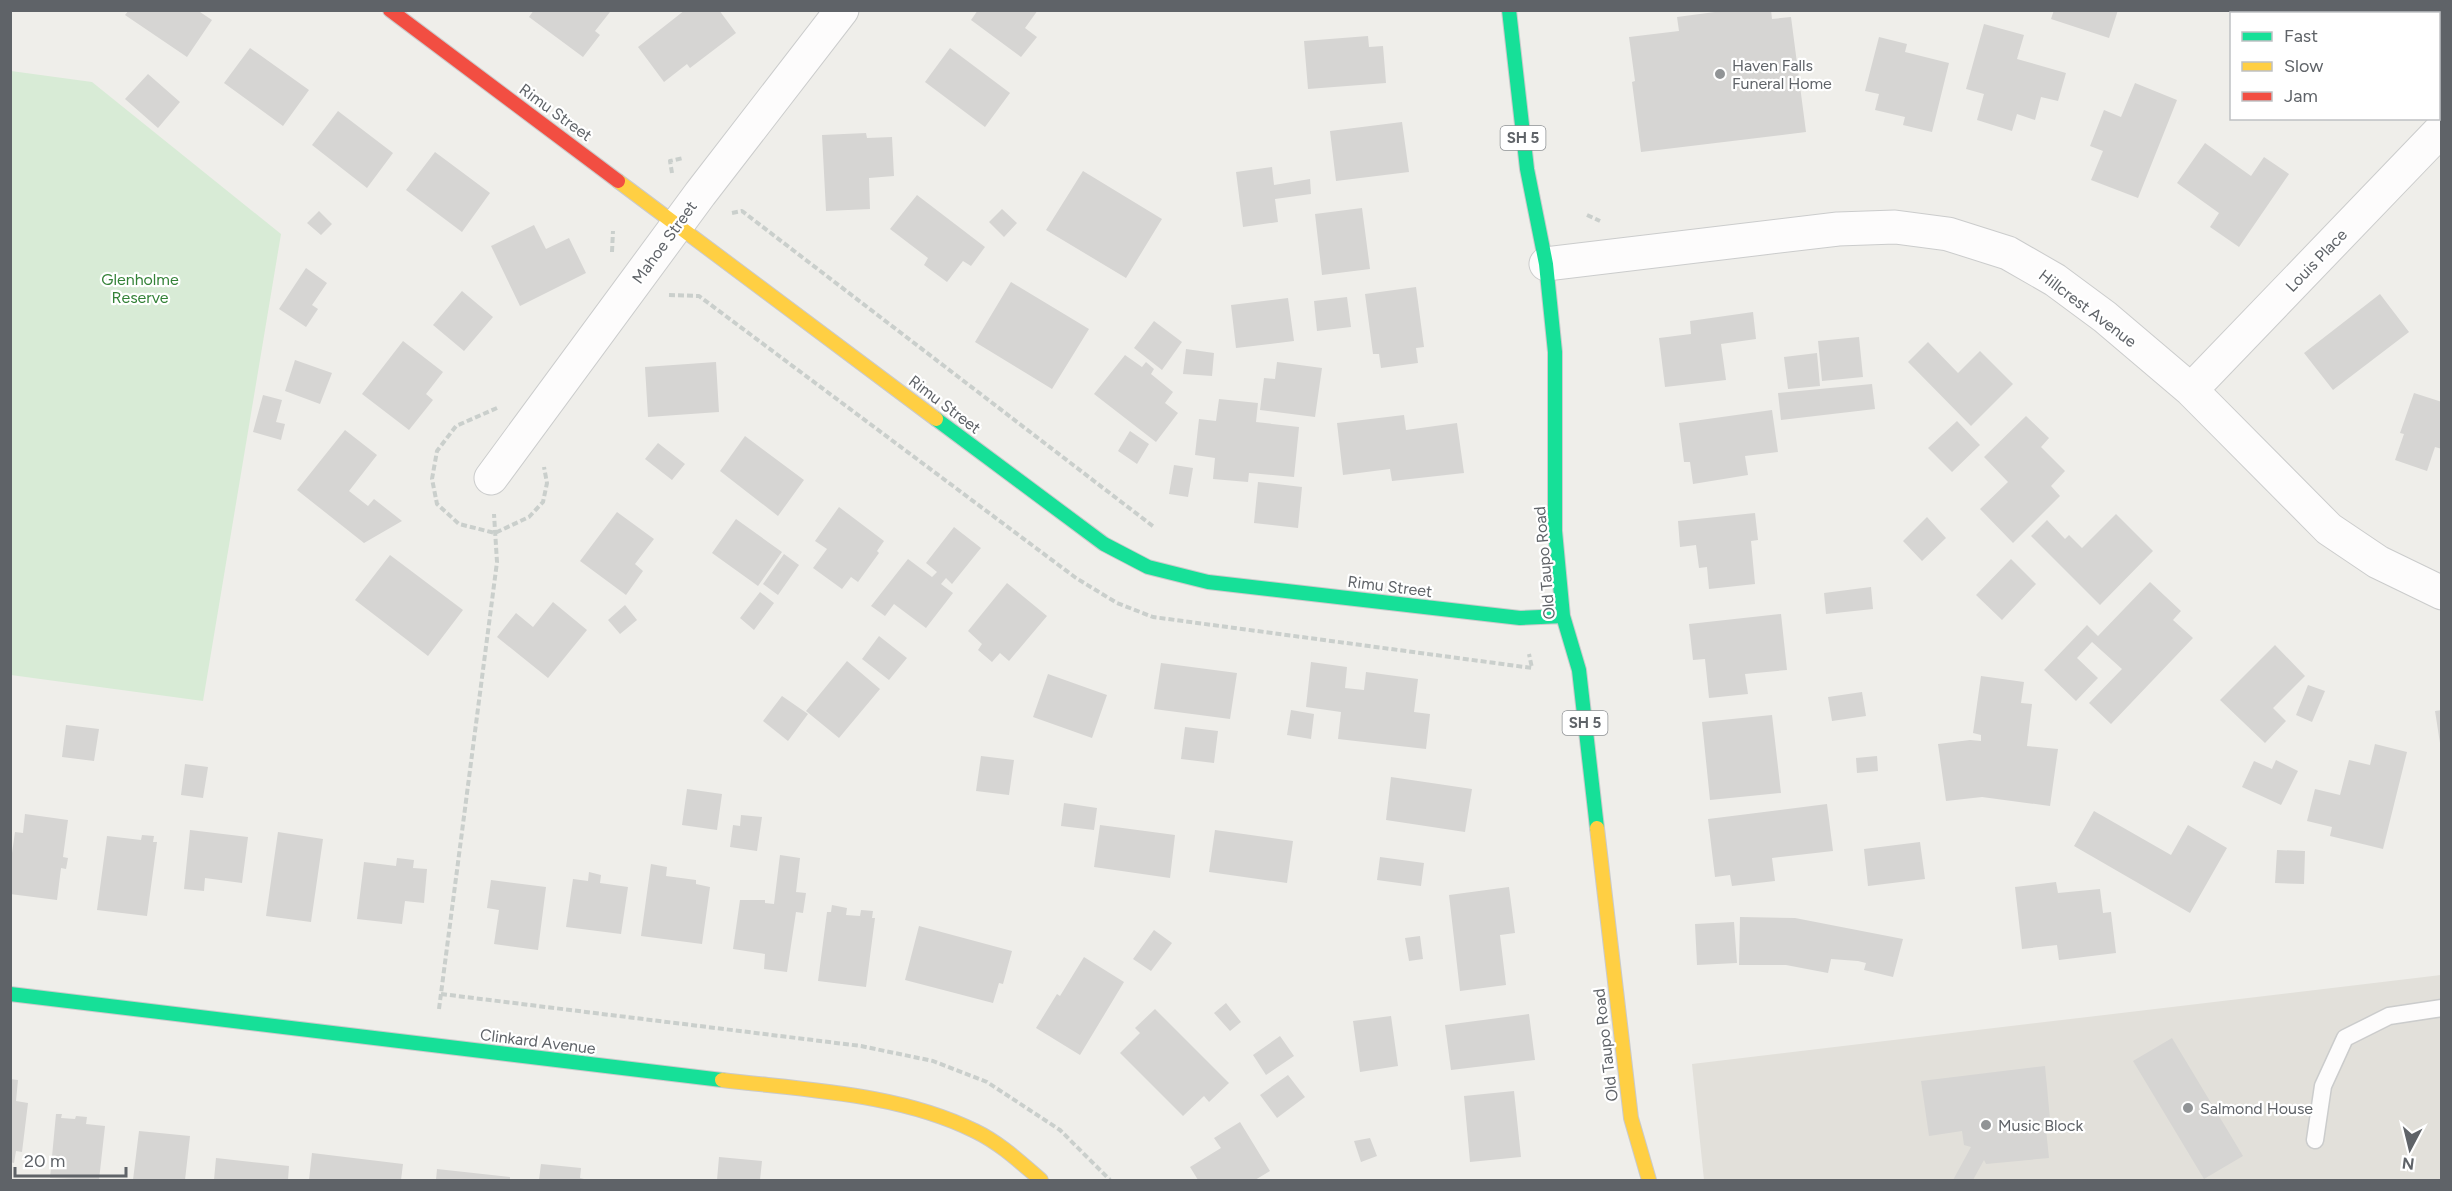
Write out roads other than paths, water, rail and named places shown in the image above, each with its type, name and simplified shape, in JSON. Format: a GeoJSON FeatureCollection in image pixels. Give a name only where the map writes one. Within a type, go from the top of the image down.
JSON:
{"type":"FeatureCollection","features":[{"type":"Feature","properties":{"kind":"main road","name":"Rimu Street"},"geometry":{"type":"LineString","coordinates":[[390,10],[1104,544],[1148,567],[1208,582],[1521,618],[1563,616]]}},
{"type":"Feature","properties":{"kind":"main road","name":"Old Taupo Road"},"geometry":{"type":"LineString","coordinates":[[1509,10],[1527,170],[1546,264],[1555,352],[1555,531],[1563,616],[1579,670],[1630,1118],[1649,1180]]}},
{"type":"Feature","properties":{"kind":"main road","name":"Clinkard Avenue"},"geometry":{"type":"LineString","coordinates":[[10,994],[827,1093],[926,1111],[976,1131],[1018,1160],[1041,1180]]}},
{"type":"Feature","properties":{"kind":"street","name":"Mahoe Street"},"geometry":{"type":"LineString","coordinates":[[491,478],[677,224],[842,10]]}},
{"type":"Feature","properties":{"kind":"street","name":"Louis Place"},"geometry":{"type":"LineString","coordinates":[[2191,390],[2442,129]]}},
{"type":"Feature","properties":{"kind":"street","name":"Hillcrest Avenue"},"geometry":{"type":"LineString","coordinates":[[1546,264],[1838,229],[1895,227],[1948,234],[2008,254],[2055,280],[2105,317],[2191,390],[2329,529],[2378,562],[2442,593]]}},
{"type":"Feature","properties":{"kind":"lane"},"geometry":{"type":"LineString","coordinates":[[2315,1140],[2323,1086],[2345,1038],[2389,1016],[2442,1008]]}},
{"type":"Feature","properties":{"kind":"place","name":"Haven Falls Funeral Home"},"geometry":{"type":"Point","coordinates":[1720,74]}},
{"type":"Feature","properties":{"kind":"place","name":"Salmond House"},"geometry":{"type":"Point","coordinates":[2188,1108]}},
{"type":"Feature","properties":{"kind":"place","name":"Music Block"},"geometry":{"type":"Point","coordinates":[1986,1125]}},
{"type":"Feature","properties":{"kind":"park label","name":"Glenholme Reserve"},"geometry":{"type":"Point","coordinates":[140,288]}}]}
